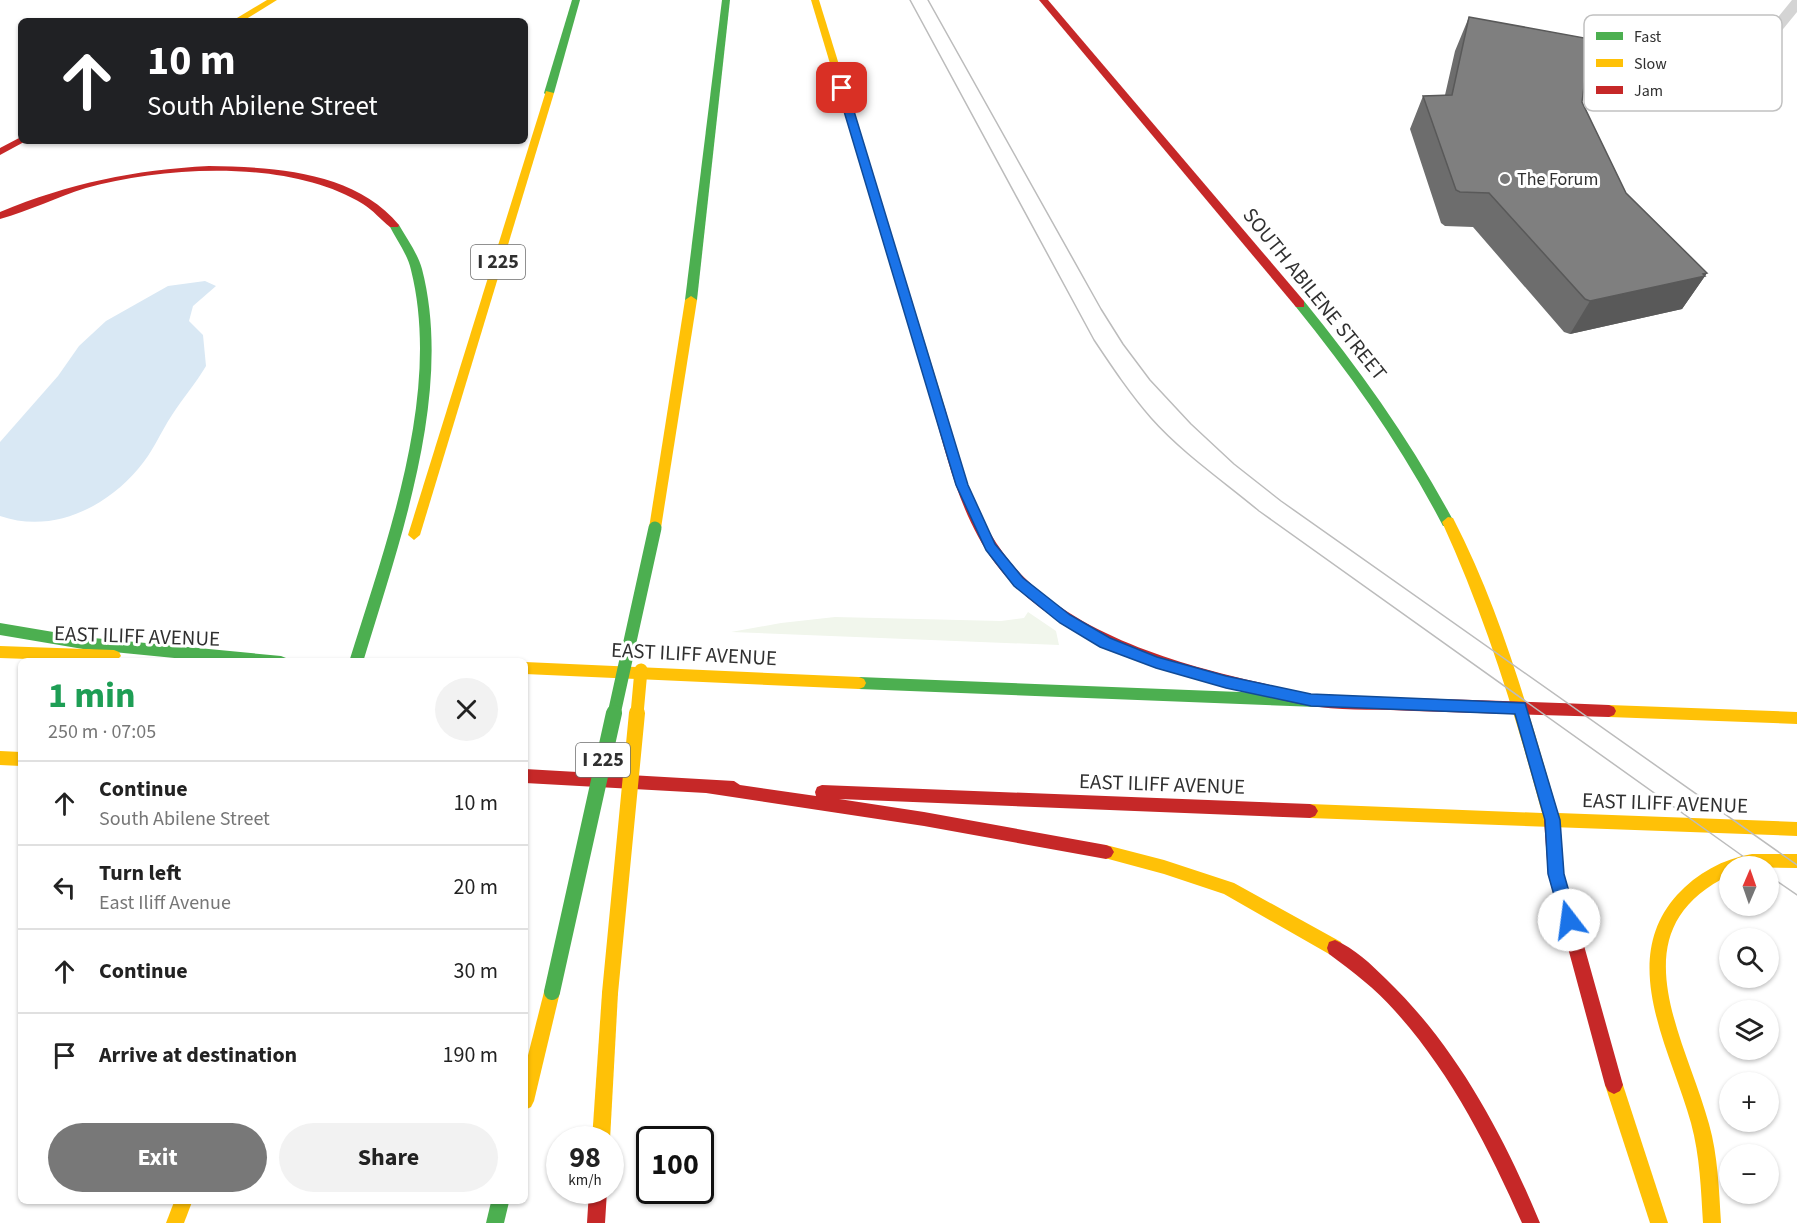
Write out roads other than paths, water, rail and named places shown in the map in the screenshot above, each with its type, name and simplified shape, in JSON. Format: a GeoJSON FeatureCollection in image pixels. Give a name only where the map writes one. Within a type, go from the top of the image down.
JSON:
{"type":"FeatureCollection","features":[{"type":"Feature","properties":{"kind":"main road"},"geometry":{"type":"LineString","coordinates":[[241,18],[273,0]]}},
{"type":"Feature","properties":{"kind":"main road","name":"I 225"},"geometry":{"type":"LineString","coordinates":[[410,545],[576,0]]}},
{"type":"Feature","properties":{"kind":"main road","name":"I 225"},"geometry":{"type":"LineString","coordinates":[[528,1089],[552,992],[655,528],[695,276],[726,0]]}},
{"type":"Feature","properties":{"kind":"main road"},"geometry":{"type":"LineString","coordinates":[[815,0],[962,485],[990,546],[1018,582],[1065,619],[1105,643],[1156,662],[1206,676],[1311,700]]}},
{"type":"Feature","properties":{"kind":"main road","name":"SOUTH ABILENE STREET"},"geometry":{"type":"LineString","coordinates":[[1043,0],[1324,332],[1411,455],[1438,504],[1478,591],[1520,708],[1552,820],[1556,874],[1617,1095],[1659,1223]]}},
{"type":"Feature","properties":{"kind":"main road"},"geometry":{"type":"LineString","coordinates":[[0,152],[18,142]]}},
{"type":"Feature","properties":{"kind":"main road"},"geometry":{"type":"LineString","coordinates":[[0,216],[35,201],[100,181],[204,167],[240,168],[302,176],[367,201],[391,222],[412,250],[422,276],[427,305],[426,376],[413,452],[357,658]]}},
{"type":"Feature","properties":{"kind":"main road"},"geometry":{"type":"LineString","coordinates":[[602,1126],[610,993],[655,528]]}},
{"type":"Feature","properties":{"kind":"main road"},"geometry":{"type":"LineString","coordinates":[[0,629],[83,644],[236,658]]}},
{"type":"Feature","properties":{"kind":"main road","name":"EAST ILIFF AVENUE"},"geometry":{"type":"LineString","coordinates":[[0,652],[163,658]]}},
{"type":"Feature","properties":{"kind":"main road","name":"EAST ILIFF AVENUE"},"geometry":{"type":"LineString","coordinates":[[528,668],[1054,692],[1797,718]]}},
{"type":"Feature","properties":{"kind":"main road"},"geometry":{"type":"LineString","coordinates":[[0,758],[18,759]]}},
{"type":"Feature","properties":{"kind":"main road","name":"EAST ILIFF AVENUE"},"geometry":{"type":"LineString","coordinates":[[528,776],[708,787],[1797,829]]}},
{"type":"Feature","properties":{"kind":"main road"},"geometry":{"type":"LineString","coordinates":[[708,787],[918,817],[1115,854],[1221,884],[1275,912],[1324,940],[1357,964],[1399,1004],[1443,1056],[1469,1094],[1495,1141],[1531,1223]]}},
{"type":"Feature","properties":{"kind":"main road"},"geometry":{"type":"LineString","coordinates":[[1712,1223],[1710,1184],[1702,1133],[1658,990],[1656,959],[1660,931],[1670,909],[1678,899],[1688,890],[1727,866],[1763,859],[1797,861]]}},
{"type":"Feature","properties":{"kind":"main road"},"geometry":{"type":"LineString","coordinates":[[175,1223],[182,1204]]}},
{"type":"Feature","properties":{"kind":"main road"},"geometry":{"type":"LineString","coordinates":[[495,1223],[500,1204]]}},
{"type":"Feature","properties":{"kind":"main road"},"geometry":{"type":"LineString","coordinates":[[596,1223],[597,1204]]}},
{"type":"Feature","properties":{"kind":"lane"},"geometry":{"type":"LineString","coordinates":[[1782,21],[1797,3]]}},
{"type":"Feature","properties":{"kind":"tram line"},"geometry":{"type":"LineString","coordinates":[[910,0],[1094,340],[1114,370],[1163,431],[1259,511],[1743,856]]}},
{"type":"Feature","properties":{"kind":"tram line"},"geometry":{"type":"LineString","coordinates":[[928,0],[1101,309],[1150,380],[1191,424],[1234,464],[1281,501],[1797,865]]}},
{"type":"Feature","properties":{"kind":"tram line"},"geometry":{"type":"LineString","coordinates":[[1779,883],[1797,895]]}},
{"type":"Feature","properties":{"kind":"place","name":"The Forum"},"geometry":{"type":"Point","coordinates":[1505,179]}}]}
